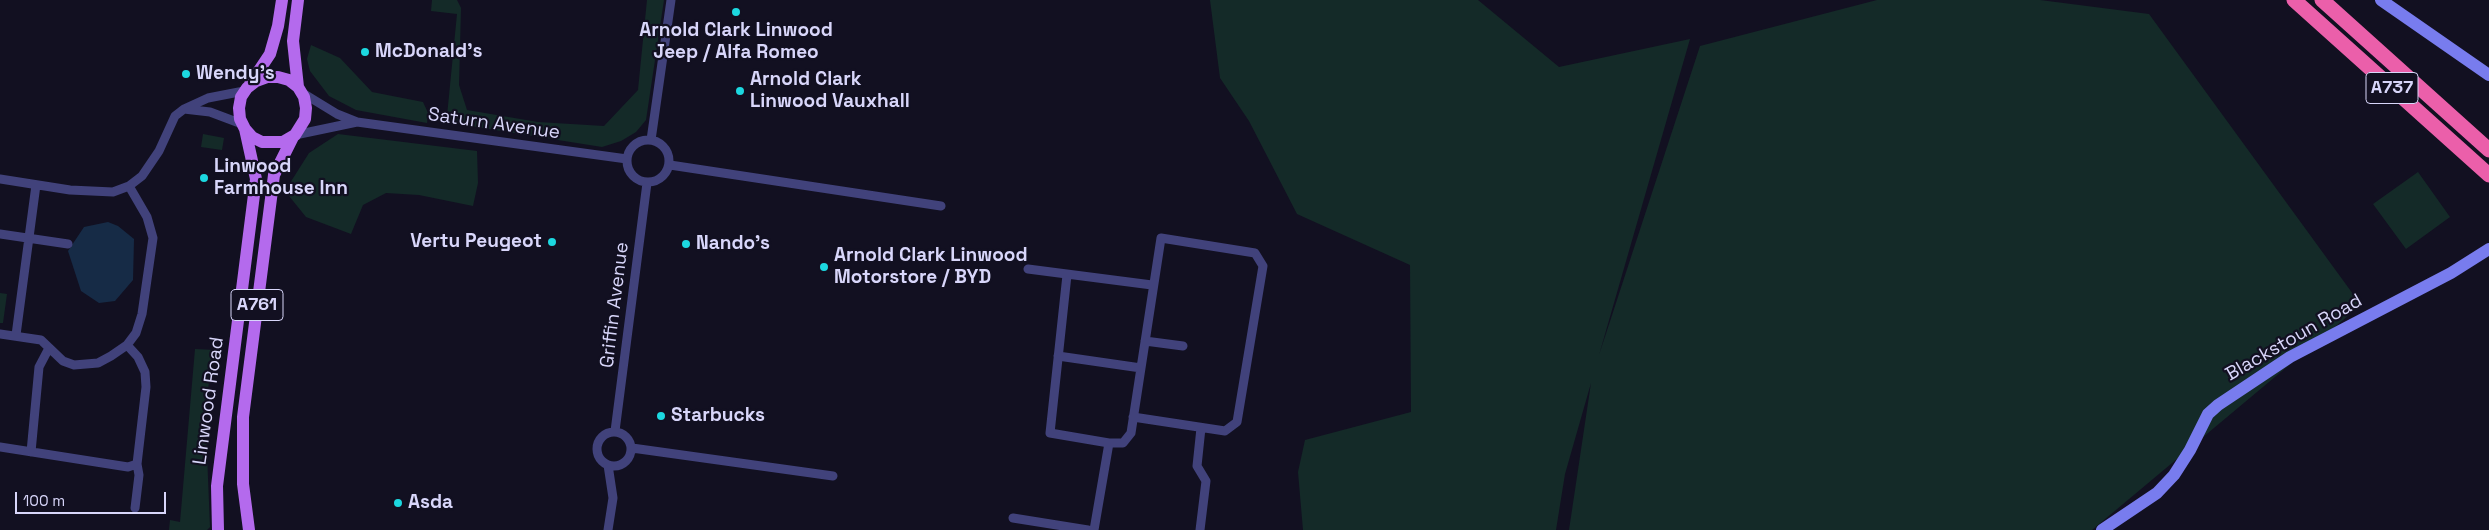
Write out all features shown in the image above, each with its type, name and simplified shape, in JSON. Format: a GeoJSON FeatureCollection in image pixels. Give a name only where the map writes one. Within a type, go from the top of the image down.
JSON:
{"type":"FeatureCollection","features":[{"type":"Feature","properties":{"kind":"highway","name":"A737"},"geometry":{"type":"LineString","coordinates":[[2294,0],[2489,175]]}},
{"type":"Feature","properties":{"kind":"highway","name":"A737"},"geometry":{"type":"LineString","coordinates":[[2322,0],[2489,150]]}},
{"type":"Feature","properties":{"kind":"main road"},"geometry":{"type":"LineString","coordinates":[[282,0],[278,26],[270,54],[246,89],[239,108],[243,126],[262,142],[283,142],[294,136],[305,119],[306,108],[300,90],[292,41],[298,0]]}},
{"type":"Feature","properties":{"kind":"main road"},"geometry":{"type":"LineString","coordinates":[[246,89],[256,80],[267,76],[284,78],[300,90]]}},
{"type":"Feature","properties":{"kind":"main road","name":"Linwood Road"},"geometry":{"type":"LineString","coordinates":[[218,530],[217,486],[256,180],[243,126]]}},
{"type":"Feature","properties":{"kind":"main road","name":"Linwood Road"},"geometry":{"type":"LineString","coordinates":[[249,530],[243,484],[243,417],[274,175],[294,136]]}},
{"type":"Feature","properties":{"kind":"street"},"geometry":{"type":"LineString","coordinates":[[651,140],[671,0]]}},
{"type":"Feature","properties":{"kind":"street"},"geometry":{"type":"LineString","coordinates":[[2381,0],[2489,75]]}},
{"type":"Feature","properties":{"kind":"street"},"geometry":{"type":"LineString","coordinates":[[0,178],[70,190],[113,192],[129,186],[142,176],[160,151],[175,116],[184,109],[208,98],[246,89]]}},
{"type":"Feature","properties":{"kind":"street","name":"Saturn Avenue"},"geometry":{"type":"LineString","coordinates":[[300,90],[337,114],[357,122],[627,159]]}},
{"type":"Feature","properties":{"kind":"street"},"geometry":{"type":"LineString","coordinates":[[184,109],[210,112],[243,126]]}},
{"type":"Feature","properties":{"kind":"street","name":"Saturn Avenue"},"geometry":{"type":"LineString","coordinates":[[294,136],[357,122]]}},
{"type":"Feature","properties":{"kind":"street"},"geometry":{"type":"LineString","coordinates":[[651,140],[665,148],[669,156],[670,165],[662,177],[646,182],[641,181],[631,173],[627,159],[632,148],[637,143],[651,140]]}},
{"type":"Feature","properties":{"kind":"street"},"geometry":{"type":"LineString","coordinates":[[670,165],[941,206]]}},
{"type":"Feature","properties":{"kind":"street","name":"Griffin Avenue"},"geometry":{"type":"LineString","coordinates":[[615,431],[646,182]]}},
{"type":"Feature","properties":{"kind":"street"},"geometry":{"type":"LineString","coordinates":[[16,335],[25,237],[36,185]]}},
{"type":"Feature","properties":{"kind":"street"},"geometry":{"type":"LineString","coordinates":[[0,334],[41,340],[63,362],[74,365],[98,363],[112,356],[126,345],[136,333],[142,314],[153,238],[147,217],[129,186]]}},
{"type":"Feature","properties":{"kind":"street"},"geometry":{"type":"LineString","coordinates":[[0,234],[68,244]]}},
{"type":"Feature","properties":{"kind":"street"},"geometry":{"type":"LineString","coordinates":[[1067,275],[1050,432],[1109,443],[1123,443],[1131,433],[1134,417],[1160,238],[1255,253],[1264,266],[1237,422],[1225,431],[1134,417]]}},
{"type":"Feature","properties":{"kind":"street","name":"Blackstoun Road"},"geometry":{"type":"LineString","coordinates":[[2102,530],[2158,493],[2174,475],[2190,450],[2208,414],[2218,405],[2290,357],[2451,273],[2489,249]]}},
{"type":"Feature","properties":{"kind":"street"},"geometry":{"type":"LineString","coordinates":[[1028,269],[1152,285]]}},
{"type":"Feature","properties":{"kind":"street"},"geometry":{"type":"LineString","coordinates":[[1145,341],[1183,346]]}},
{"type":"Feature","properties":{"kind":"street"},"geometry":{"type":"LineString","coordinates":[[126,345],[138,357],[145,372],[146,388],[137,464],[139,475],[135,508]]}},
{"type":"Feature","properties":{"kind":"street"},"geometry":{"type":"LineString","coordinates":[[31,452],[39,366],[49,348]]}},
{"type":"Feature","properties":{"kind":"street"},"geometry":{"type":"LineString","coordinates":[[1058,356],[1141,368]]}},
{"type":"Feature","properties":{"kind":"street"},"geometry":{"type":"LineString","coordinates":[[1200,530],[1206,481],[1197,466],[1201,428]]}},
{"type":"Feature","properties":{"kind":"street"},"geometry":{"type":"LineString","coordinates":[[615,431],[625,435],[632,448],[629,459],[619,466],[608,465],[600,459],[597,447],[604,434],[615,431]]}},
{"type":"Feature","properties":{"kind":"street"},"geometry":{"type":"LineString","coordinates":[[1094,530],[1109,443]]}},
{"type":"Feature","properties":{"kind":"street"},"geometry":{"type":"LineString","coordinates":[[0,447],[128,466],[137,464]]}},
{"type":"Feature","properties":{"kind":"street"},"geometry":{"type":"LineString","coordinates":[[632,448],[833,476]]}},
{"type":"Feature","properties":{"kind":"street"},"geometry":{"type":"LineString","coordinates":[[608,465],[613,498],[608,530]]}},
{"type":"Feature","properties":{"kind":"street"},"geometry":{"type":"LineString","coordinates":[[1013,518],[1088,530]]}},
{"type":"Feature","properties":{"kind":"green space"},"geometry":{"type":"Polygon","coordinates":[[[432,0],[457,0],[461,8],[459,85],[467,110],[538,122],[604,126],[638,90],[647,0],[664,0],[646,120],[636,132],[621,141],[602,147],[451,123],[447,116],[457,14],[431,11],[432,0]]]}},
{"type":"Feature","properties":{"kind":"green space"},"geometry":{"type":"Polygon","coordinates":[[[1210,0],[1478,0],[1559,67],[1690,39],[1599,355],[1700,46],[1877,0],[2040,0],[2149,14],[2361,305],[2092,530],[1569,530],[1591,383],[1565,474],[1556,530],[1303,530],[1298,472],[1305,440],[1411,412],[1410,265],[1297,214],[1249,121],[1220,78],[1210,0]]]}},
{"type":"Feature","properties":{"kind":"green space"},"geometry":{"type":"Polygon","coordinates":[[[311,45],[340,58],[372,92],[423,102],[428,113],[427,123],[356,110],[329,96],[310,71],[307,59],[311,45]]]}},
{"type":"Feature","properties":{"kind":"green space"},"geometry":{"type":"Polygon","coordinates":[[[203,134],[224,138],[222,150],[201,147],[203,134]]]}},
{"type":"Feature","properties":{"kind":"green space"},"geometry":{"type":"Polygon","coordinates":[[[338,134],[477,151],[478,183],[473,206],[419,195],[386,193],[363,205],[351,234],[306,217],[285,191],[309,153],[338,134]]]}},
{"type":"Feature","properties":{"kind":"green space"},"geometry":{"type":"Polygon","coordinates":[[[2418,172],[2450,217],[2406,249],[2373,204],[2418,172]]]}},
{"type":"Feature","properties":{"kind":"green space"},"geometry":{"type":"Polygon","coordinates":[[[0,293],[7,294],[3,323],[0,323],[0,293]]]}},
{"type":"Feature","properties":{"kind":"green space"},"geometry":{"type":"Polygon","coordinates":[[[195,349],[215,350],[205,405],[210,527],[207,530],[169,530],[170,520],[180,522],[195,349]]]}},
{"type":"Feature","properties":{"kind":"water"},"geometry":{"type":"Polygon","coordinates":[[[108,222],[118,226],[134,239],[133,280],[115,301],[99,303],[81,291],[68,251],[84,227],[108,222]]]}},
{"type":"Feature","properties":{"kind":"place","name":"Arnold Clark Linwood Jeep / Alfa Romeo"},"geometry":{"type":"Point","coordinates":[736,12]}},
{"type":"Feature","properties":{"kind":"place","name":"McDonald's"},"geometry":{"type":"Point","coordinates":[365,52]}},
{"type":"Feature","properties":{"kind":"place","name":"Wendy's"},"geometry":{"type":"Point","coordinates":[186,74]}},
{"type":"Feature","properties":{"kind":"place","name":"Arnold Clark Linwood Vauxhall"},"geometry":{"type":"Point","coordinates":[740,91]}},
{"type":"Feature","properties":{"kind":"place","name":"Linwood Farmhouse Inn"},"geometry":{"type":"Point","coordinates":[204,178]}},
{"type":"Feature","properties":{"kind":"place","name":"Vertu Peugeot"},"geometry":{"type":"Point","coordinates":[552,242]}},
{"type":"Feature","properties":{"kind":"place","name":"Nando's"},"geometry":{"type":"Point","coordinates":[686,244]}},
{"type":"Feature","properties":{"kind":"place","name":"Arnold Clark Linwood Motorstore / BYD"},"geometry":{"type":"Point","coordinates":[824,267]}},
{"type":"Feature","properties":{"kind":"place","name":"Starbucks"},"geometry":{"type":"Point","coordinates":[661,416]}},
{"type":"Feature","properties":{"kind":"place","name":"Asda"},"geometry":{"type":"Point","coordinates":[398,503]}}]}
